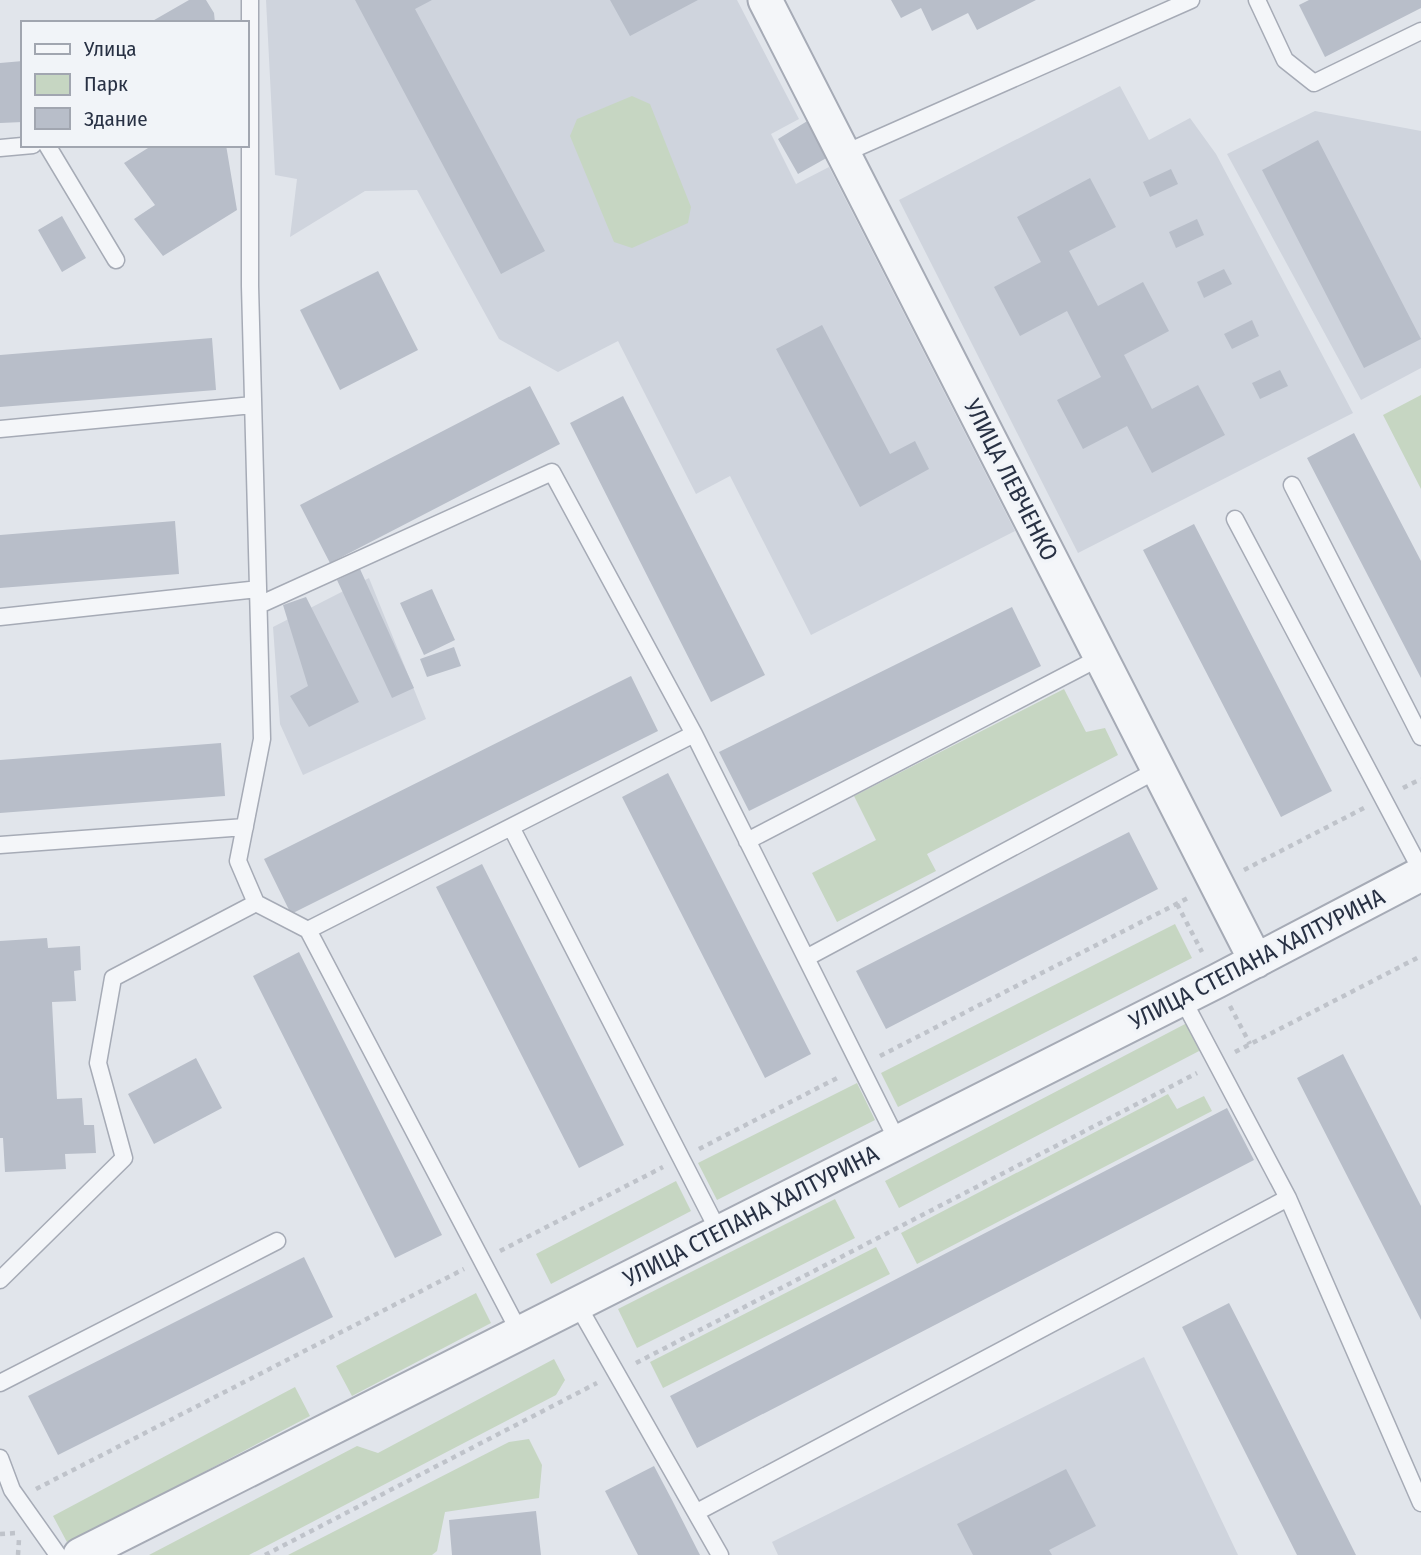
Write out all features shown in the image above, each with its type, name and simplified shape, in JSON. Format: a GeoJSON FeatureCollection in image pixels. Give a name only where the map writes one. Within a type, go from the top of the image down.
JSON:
{"type":"FeatureCollection","features":[{"type":"Feature","properties":{"kind":"street","name":"УЛИЦА ЛЕВЧЕНКО"},"geometry":{"type":"LineString","coordinates":[[765,0],[1256,961]]}},
{"type":"Feature","properties":{"kind":"street","name":"УЛИЦА СТЕПАНА ХАЛТУРИНА"},"geometry":{"type":"LineString","coordinates":[[80,1555],[1256,961],[1421,872]]}},
{"type":"Feature","properties":{"kind":"lane"},"geometry":{"type":"LineString","coordinates":[[250,0],[253,405],[262,739],[238,861],[256,904],[308,930],[520,1333]]}},
{"type":"Feature","properties":{"kind":"lane"},"geometry":{"type":"LineString","coordinates":[[845,153],[1191,0]]}},
{"type":"Feature","properties":{"kind":"lane"},"geometry":{"type":"LineString","coordinates":[[1257,0],[1285,60],[1314,83],[1421,32]]}},
{"type":"Feature","properties":{"kind":"lane"},"geometry":{"type":"LineString","coordinates":[[0,148],[21,146]]}},
{"type":"Feature","properties":{"kind":"lane"},"geometry":{"type":"LineString","coordinates":[[48,147],[116,260]]}},
{"type":"Feature","properties":{"kind":"lane"},"geometry":{"type":"LineString","coordinates":[[0,429],[253,405]]}},
{"type":"Feature","properties":{"kind":"lane"},"geometry":{"type":"LineString","coordinates":[[259,605],[552,472],[694,734],[898,1142]]}},
{"type":"Feature","properties":{"kind":"lane"},"geometry":{"type":"LineString","coordinates":[[1292,485],[1421,737]]}},
{"type":"Feature","properties":{"kind":"lane"},"geometry":{"type":"LineString","coordinates":[[1235,519],[1421,872]]}},
{"type":"Feature","properties":{"kind":"lane"},"geometry":{"type":"LineString","coordinates":[[0,617],[258,589]]}},
{"type":"Feature","properties":{"kind":"lane"},"geometry":{"type":"LineString","coordinates":[[747,841],[1101,657]]}},
{"type":"Feature","properties":{"kind":"lane"},"geometry":{"type":"LineString","coordinates":[[308,930],[694,734]]}},
{"type":"Feature","properties":{"kind":"lane"},"geometry":{"type":"LineString","coordinates":[[806,958],[1158,769]]}},
{"type":"Feature","properties":{"kind":"lane"},"geometry":{"type":"LineString","coordinates":[[0,845],[244,827]]}},
{"type":"Feature","properties":{"kind":"lane"},"geometry":{"type":"LineString","coordinates":[[511,827],[719,1232]]}},
{"type":"Feature","properties":{"kind":"lane"},"geometry":{"type":"LineString","coordinates":[[0,1280],[124,1158],[98,1063],[113,978],[256,904]]}},
{"type":"Feature","properties":{"kind":"lane"},"geometry":{"type":"LineString","coordinates":[[1182,998],[1288,1198],[1421,1503]]}},
{"type":"Feature","properties":{"kind":"lane"},"geometry":{"type":"LineString","coordinates":[[697,1511],[1288,1198]]}},
{"type":"Feature","properties":{"kind":"lane"},"geometry":{"type":"LineString","coordinates":[[0,1383],[277,1241]]}},
{"type":"Feature","properties":{"kind":"lane"},"geometry":{"type":"LineString","coordinates":[[577,1304],[720,1555]]}},
{"type":"Feature","properties":{"kind":"lane"},"geometry":{"type":"LineString","coordinates":[[0,1458],[12,1490],[58,1555]]}},
{"type":"Feature","properties":{"kind":"path"},"geometry":{"type":"LineString","coordinates":[[1177,904],[1202,952]]}},
{"type":"Feature","properties":{"kind":"path"},"geometry":{"type":"LineString","coordinates":[[265,1555],[1421,956]]}},
{"type":"Feature","properties":{"kind":"path"},"geometry":{"type":"LineString","coordinates":[[1230,1005],[1250,1044]]}},
{"type":"Feature","properties":{"kind":"path"},"geometry":{"type":"LineString","coordinates":[[0,1534],[19,1533]]}},
{"type":"Feature","properties":{"kind":"shaded area"},"geometry":{"type":"Polygon","coordinates":[[[266,0],[737,0],[799,119],[771,134],[796,184],[829,167],[1015,531],[811,635],[730,476],[696,494],[618,341],[558,372],[499,339],[417,190],[365,191],[290,237],[297,179],[275,175],[266,0]]]}},
{"type":"Feature","properties":{"kind":"shaded area"},"geometry":{"type":"Polygon","coordinates":[[[1120,86],[1149,140],[1190,118],[1216,154],[1353,413],[1078,553],[899,200],[1120,86]]]}},
{"type":"Feature","properties":{"kind":"shaded area"},"geometry":{"type":"Polygon","coordinates":[[[1315,111],[1421,131],[1421,368],[1361,400],[1227,154],[1315,111]]]}},
{"type":"Feature","properties":{"kind":"shaded area"},"geometry":{"type":"Polygon","coordinates":[[[369,578],[426,719],[303,775],[280,724],[273,627],[369,578]]]}},
{"type":"Feature","properties":{"kind":"shaded area"},"geometry":{"type":"Polygon","coordinates":[[[1144,1357],[1238,1555],[778,1555],[772,1542],[1144,1357]]]}},
{"type":"Feature","properties":{"kind":"green space"},"geometry":{"type":"Polygon","coordinates":[[[632,96],[650,104],[691,207],[688,223],[632,248],[614,242],[570,136],[577,119],[632,96]]]}},
{"type":"Feature","properties":{"kind":"green space"},"geometry":{"type":"Polygon","coordinates":[[[1421,395],[1421,489],[1383,415],[1421,395]]]}},
{"type":"Feature","properties":{"kind":"green space"},"geometry":{"type":"Polygon","coordinates":[[[1064,689],[1086,732],[1105,728],[1118,755],[927,854],[936,871],[837,922],[812,873],[876,840],[854,796],[1064,689]]]}},
{"type":"Feature","properties":{"kind":"green space"},"geometry":{"type":"Polygon","coordinates":[[[1175,924],[1192,958],[898,1107],[881,1073],[1175,924]]]}},
{"type":"Feature","properties":{"kind":"green space"},"geometry":{"type":"Polygon","coordinates":[[[1187,1023],[1201,1050],[899,1208],[885,1181],[1187,1023]]]}},
{"type":"Feature","properties":{"kind":"green space"},"geometry":{"type":"Polygon","coordinates":[[[857,1083],[875,1120],[717,1200],[698,1163],[857,1083]]]}},
{"type":"Feature","properties":{"kind":"green space"},"geometry":{"type":"Polygon","coordinates":[[[1168,1094],[1177,1109],[1204,1096],[1212,1111],[917,1264],[901,1233],[1168,1094]]]}},
{"type":"Feature","properties":{"kind":"green space"},"geometry":{"type":"Polygon","coordinates":[[[676,1181],[691,1211],[551,1284],[536,1254],[676,1181]]]}},
{"type":"Feature","properties":{"kind":"green space"},"geometry":{"type":"Polygon","coordinates":[[[835,1199],[855,1238],[637,1348],[618,1309],[835,1199]]]}},
{"type":"Feature","properties":{"kind":"green space"},"geometry":{"type":"Polygon","coordinates":[[[876,1247],[890,1274],[663,1388],[650,1362],[876,1247]]]}},
{"type":"Feature","properties":{"kind":"green space"},"geometry":{"type":"Polygon","coordinates":[[[476,1293],[491,1323],[352,1396],[336,1366],[476,1293]]]}},
{"type":"Feature","properties":{"kind":"green space"},"geometry":{"type":"Polygon","coordinates":[[[554,1359],[565,1380],[556,1395],[249,1555],[149,1555],[357,1446],[378,1453],[554,1359]]]}},
{"type":"Feature","properties":{"kind":"green space"},"geometry":{"type":"Polygon","coordinates":[[[295,1387],[310,1416],[68,1544],[53,1516],[295,1387]]]}},
{"type":"Feature","properties":{"kind":"green space"},"geometry":{"type":"Polygon","coordinates":[[[529,1439],[542,1465],[539,1498],[445,1512],[437,1551],[432,1555],[288,1555],[509,1442],[529,1439]]]}},
{"type":"Feature","properties":{"kind":"building"},"geometry":{"type":"Polygon","coordinates":[[[189,0],[206,0],[214,13],[215,21],[152,21],[189,0]]]}},
{"type":"Feature","properties":{"kind":"building"},"geometry":{"type":"Polygon","coordinates":[[[355,0],[432,0],[415,9],[545,251],[501,274],[355,0]]]}},
{"type":"Feature","properties":{"kind":"building"},"geometry":{"type":"Polygon","coordinates":[[[610,0],[698,0],[630,36],[610,0]]]}},
{"type":"Feature","properties":{"kind":"building"},"geometry":{"type":"Polygon","coordinates":[[[891,0],[1036,0],[977,30],[968,13],[932,31],[921,8],[901,18],[891,0]]]}},
{"type":"Feature","properties":{"kind":"building"},"geometry":{"type":"Polygon","coordinates":[[[1309,0],[1421,0],[1421,8],[1325,57],[1299,5],[1309,0]]]}},
{"type":"Feature","properties":{"kind":"building"},"geometry":{"type":"Polygon","coordinates":[[[21,61],[21,122],[0,123],[0,63],[21,61]]]}},
{"type":"Feature","properties":{"kind":"building"},"geometry":{"type":"Polygon","coordinates":[[[809,120],[830,156],[798,174],[778,139],[809,120]]]}},
{"type":"Feature","properties":{"kind":"building"},"geometry":{"type":"Polygon","coordinates":[[[1318,140],[1421,339],[1364,368],[1262,170],[1318,140]]]}},
{"type":"Feature","properties":{"kind":"building"},"geometry":{"type":"Polygon","coordinates":[[[226,147],[237,210],[163,256],[134,219],[155,205],[124,163],[148,148],[226,147]]]}},
{"type":"Feature","properties":{"kind":"building"},"geometry":{"type":"Polygon","coordinates":[[[1171,169],[1178,184],[1150,197],[1143,182],[1171,169]]]}},
{"type":"Feature","properties":{"kind":"building"},"geometry":{"type":"Polygon","coordinates":[[[1090,178],[1116,227],[1069,251],[1098,306],[1143,282],[1169,331],[1124,355],[1152,409],[1198,385],[1225,435],[1152,473],[1127,426],[1083,449],[1057,400],[1101,377],[1067,311],[1020,336],[994,287],[1041,262],[1017,217],[1090,178]]]}},
{"type":"Feature","properties":{"kind":"building"},"geometry":{"type":"Polygon","coordinates":[[[62,216],[86,258],[62,272],[38,230],[62,216]]]}},
{"type":"Feature","properties":{"kind":"building"},"geometry":{"type":"Polygon","coordinates":[[[1197,219],[1204,235],[1176,248],[1169,232],[1197,219]]]}},
{"type":"Feature","properties":{"kind":"building"},"geometry":{"type":"Polygon","coordinates":[[[1224,269],[1232,284],[1204,298],[1197,282],[1224,269]]]}},
{"type":"Feature","properties":{"kind":"building"},"geometry":{"type":"Polygon","coordinates":[[[378,271],[418,350],[340,390],[300,310],[378,271]]]}},
{"type":"Feature","properties":{"kind":"building"},"geometry":{"type":"Polygon","coordinates":[[[1252,320],[1259,336],[1232,349],[1224,334],[1252,320]]]}},
{"type":"Feature","properties":{"kind":"building"},"geometry":{"type":"Polygon","coordinates":[[[822,325],[890,454],[915,441],[929,469],[860,507],[776,349],[822,325]]]}},
{"type":"Feature","properties":{"kind":"building"},"geometry":{"type":"Polygon","coordinates":[[[212,338],[216,390],[0,407],[0,355],[212,338]]]}},
{"type":"Feature","properties":{"kind":"building"},"geometry":{"type":"Polygon","coordinates":[[[1280,370],[1288,386],[1260,399],[1252,383],[1280,370]]]}},
{"type":"Feature","properties":{"kind":"building"},"geometry":{"type":"Polygon","coordinates":[[[530,386],[560,444],[330,563],[300,505],[530,386]]]}},
{"type":"Feature","properties":{"kind":"building"},"geometry":{"type":"Polygon","coordinates":[[[623,396],[765,675],[711,702],[570,423],[623,396]]]}},
{"type":"Feature","properties":{"kind":"building"},"geometry":{"type":"Polygon","coordinates":[[[1354,433],[1421,561],[1421,678],[1307,458],[1354,433]]]}},
{"type":"Feature","properties":{"kind":"building"},"geometry":{"type":"Polygon","coordinates":[[[175,521],[179,574],[0,588],[0,535],[175,521]]]}},
{"type":"Feature","properties":{"kind":"building"},"geometry":{"type":"Polygon","coordinates":[[[1194,524],[1332,791],[1281,817],[1143,550],[1194,524]]]}},
{"type":"Feature","properties":{"kind":"building"},"geometry":{"type":"Polygon","coordinates":[[[360,569],[414,688],[392,698],[337,580],[360,569]]]}},
{"type":"Feature","properties":{"kind":"building"},"geometry":{"type":"Polygon","coordinates":[[[432,589],[455,640],[424,655],[400,603],[432,589]]]}},
{"type":"Feature","properties":{"kind":"building"},"geometry":{"type":"Polygon","coordinates":[[[306,597],[359,702],[309,727],[290,696],[308,686],[283,605],[306,597]]]}},
{"type":"Feature","properties":{"kind":"building"},"geometry":{"type":"Polygon","coordinates":[[[1012,607],[1041,666],[749,811],[719,752],[1012,607]]]}},
{"type":"Feature","properties":{"kind":"building"},"geometry":{"type":"Polygon","coordinates":[[[454,647],[461,666],[427,677],[420,659],[454,647]]]}},
{"type":"Feature","properties":{"kind":"building"},"geometry":{"type":"Polygon","coordinates":[[[631,676],[658,731],[291,914],[264,859],[631,676]]]}},
{"type":"Feature","properties":{"kind":"building"},"geometry":{"type":"Polygon","coordinates":[[[221,743],[225,796],[0,813],[0,760],[221,743]]]}},
{"type":"Feature","properties":{"kind":"building"},"geometry":{"type":"Polygon","coordinates":[[[668,773],[811,1054],[765,1078],[622,797],[668,773]]]}},
{"type":"Feature","properties":{"kind":"building"},"geometry":{"type":"Polygon","coordinates":[[[1129,832],[1158,889],[886,1029],[856,971],[1129,832]]]}},
{"type":"Feature","properties":{"kind":"building"},"geometry":{"type":"Polygon","coordinates":[[[482,864],[624,1145],[579,1168],[436,887],[482,864]]]}},
{"type":"Feature","properties":{"kind":"building"},"geometry":{"type":"Polygon","coordinates":[[[47,938],[48,948],[80,946],[81,970],[74,971],[76,1001],[52,1002],[57,1099],[82,1098],[84,1125],[94,1125],[96,1153],[65,1154],[66,1169],[5,1172],[3,1138],[0,1138],[0,941],[47,938]]]}},
{"type":"Feature","properties":{"kind":"building"},"geometry":{"type":"Polygon","coordinates":[[[299,952],[442,1235],[395,1258],[253,976],[299,952]]]}},
{"type":"Feature","properties":{"kind":"building"},"geometry":{"type":"Polygon","coordinates":[[[1343,1054],[1421,1206],[1421,1320],[1297,1078],[1343,1054]]]}},
{"type":"Feature","properties":{"kind":"building"},"geometry":{"type":"Polygon","coordinates":[[[196,1058],[222,1108],[154,1144],[128,1094],[196,1058]]]}},
{"type":"Feature","properties":{"kind":"building"},"geometry":{"type":"Polygon","coordinates":[[[1227,1108],[1254,1160],[697,1448],[670,1396],[1227,1108]]]}},
{"type":"Feature","properties":{"kind":"building"},"geometry":{"type":"Polygon","coordinates":[[[304,1257],[333,1317],[58,1455],[28,1396],[304,1257]]]}},
{"type":"Feature","properties":{"kind":"building"},"geometry":{"type":"Polygon","coordinates":[[[1229,1303],[1356,1555],[1297,1555],[1182,1327],[1229,1303]]]}},
{"type":"Feature","properties":{"kind":"building"},"geometry":{"type":"Polygon","coordinates":[[[654,1466],[700,1555],[638,1555],[605,1491],[654,1466]]]}},
{"type":"Feature","properties":{"kind":"building"},"geometry":{"type":"Polygon","coordinates":[[[1066,1469],[1096,1526],[1049,1550],[1052,1555],[973,1555],[957,1524],[1066,1469]]]}},
{"type":"Feature","properties":{"kind":"building"},"geometry":{"type":"Polygon","coordinates":[[[536,1511],[541,1555],[452,1555],[449,1520],[536,1511]]]}}]}
